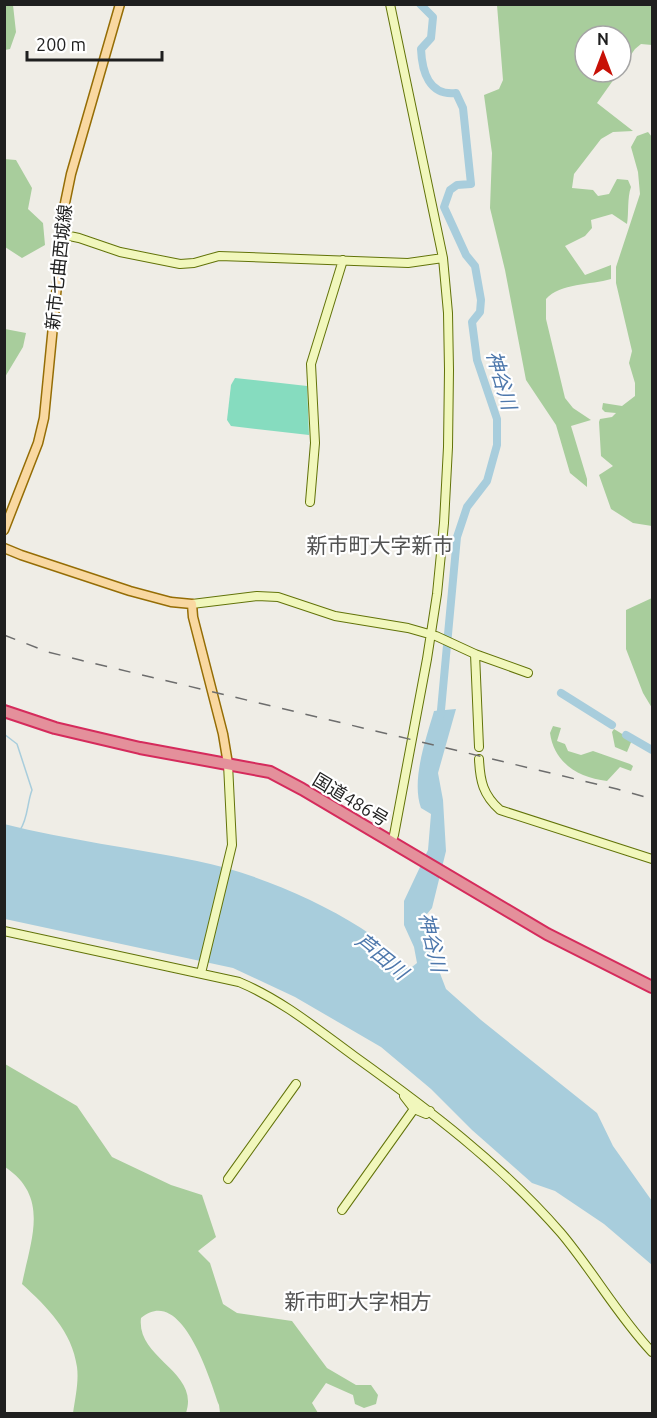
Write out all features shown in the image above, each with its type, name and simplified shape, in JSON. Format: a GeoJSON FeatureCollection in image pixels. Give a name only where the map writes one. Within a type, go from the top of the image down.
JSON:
{"type":"FeatureCollection","features":[{"type":"Feature","properties":{"kind":"highway","name":"国道486号"},"geometry":{"type":"LineString","coordinates":[[4,711],[55,728],[140,748],[270,772],[547,934],[652,987]]}},
{"type":"Feature","properties":{"kind":"main road","name":"新市七曲西城線"},"geometry":{"type":"LineString","coordinates":[[4,530],[38,443],[44,418],[60,234],[71,174],[120,4]]}},
{"type":"Feature","properties":{"kind":"main road"},"geometry":{"type":"LineString","coordinates":[[4,548],[130,591],[171,602],[192,604],[193,617],[223,734],[228,764]]}},
{"type":"Feature","properties":{"kind":"street"},"geometry":{"type":"LineString","coordinates":[[390,4],[443,258],[448,313],[448,447],[444,524],[433,635],[391,842]]}},
{"type":"Feature","properties":{"kind":"street"},"geometry":{"type":"LineString","coordinates":[[60,234],[120,252],[180,264],[194,263],[219,256],[408,263],[443,258]]}},
{"type":"Feature","properties":{"kind":"street"},"geometry":{"type":"LineString","coordinates":[[310,502],[315,443],[311,364],[343,260]]}},
{"type":"Feature","properties":{"kind":"street"},"geometry":{"type":"LineString","coordinates":[[192,604],[257,596],[278,597],[335,616],[408,628],[433,635],[475,654],[528,673]]}},
{"type":"Feature","properties":{"kind":"street"},"geometry":{"type":"LineString","coordinates":[[475,654],[479,747]]}},
{"type":"Feature","properties":{"kind":"street"},"geometry":{"type":"LineString","coordinates":[[479,759],[482,786],[491,802],[500,810],[652,859]]}},
{"type":"Feature","properties":{"kind":"street"},"geometry":{"type":"LineString","coordinates":[[201,973],[232,846],[228,764]]}},
{"type":"Feature","properties":{"kind":"street"},"geometry":{"type":"LineString","coordinates":[[4,930],[239,982],[276,1001],[401,1089],[472,1145],[538,1209],[580,1257],[626,1321],[652,1352]]}},
{"type":"Feature","properties":{"kind":"street"},"geometry":{"type":"LineString","coordinates":[[228,1179],[296,1084]]}},
{"type":"Feature","properties":{"kind":"street"},"geometry":{"type":"LineString","coordinates":[[401,1089],[401,1093],[414,1109],[426,1114],[430,1111]]}},
{"type":"Feature","properties":{"kind":"street"},"geometry":{"type":"LineString","coordinates":[[342,1210],[414,1109]]}},
{"type":"Feature","properties":{"kind":"green space"},"geometry":{"type":"Polygon","coordinates":[[[4,5],[13,5],[16,32],[10,49],[5,50],[4,5]]]}},
{"type":"Feature","properties":{"kind":"green space"},"geometry":{"type":"Polygon","coordinates":[[[497,5],[652,5],[652,45],[641,44],[633,52],[633,24],[573,24],[573,84],[610,84],[597,103],[633,131],[613,132],[601,139],[574,174],[572,188],[593,190],[598,196],[609,194],[617,179],[628,180],[631,187],[627,224],[612,214],[591,220],[592,228],[585,236],[565,246],[585,275],[611,265],[611,279],[567,287],[546,299],[546,319],[565,398],[573,408],[591,420],[571,426],[587,479],[587,487],[570,473],[556,425],[526,380],[505,270],[490,208],[492,153],[484,95],[499,89],[503,80],[497,5]]]}},
{"type":"Feature","properties":{"kind":"green space"},"geometry":{"type":"Polygon","coordinates":[[[648,132],[652,137],[652,526],[633,523],[611,509],[599,475],[613,466],[601,456],[599,422],[600,419],[612,417],[616,413],[605,412],[602,409],[603,403],[622,406],[635,396],[635,383],[629,363],[632,351],[616,283],[616,267],[640,194],[638,172],[631,147],[637,136],[648,132]]]}},
{"type":"Feature","properties":{"kind":"green space"},"geometry":{"type":"Polygon","coordinates":[[[4,159],[16,160],[32,188],[28,209],[43,223],[45,245],[22,258],[5,247],[4,159]]]}},
{"type":"Feature","properties":{"kind":"green space"},"geometry":{"type":"Polygon","coordinates":[[[5,329],[26,333],[23,347],[5,377],[5,329]]]}},
{"type":"Feature","properties":{"kind":"green space"},"geometry":{"type":"Polygon","coordinates":[[[235,378],[307,386],[309,435],[231,426],[227,420],[231,385],[235,378]]]}},
{"type":"Feature","properties":{"kind":"green space"},"geometry":{"type":"Polygon","coordinates":[[[652,598],[652,708],[643,693],[626,649],[626,610],[652,598]]]}},
{"type":"Feature","properties":{"kind":"green space"},"geometry":{"type":"Polygon","coordinates":[[[553,726],[561,728],[557,741],[565,744],[568,751],[581,755],[593,751],[630,764],[633,766],[631,771],[620,767],[607,781],[578,772],[562,761],[552,744],[550,733],[553,726]]]}},
{"type":"Feature","properties":{"kind":"green space"},"geometry":{"type":"Polygon","coordinates":[[[614,729],[632,740],[627,752],[615,747],[612,732],[614,729]]]}},
{"type":"Feature","properties":{"kind":"green space"},"geometry":{"type":"Polygon","coordinates":[[[5,1064],[77,1106],[112,1157],[171,1185],[202,1195],[216,1237],[198,1251],[210,1263],[223,1304],[237,1313],[292,1321],[327,1368],[356,1385],[371,1385],[378,1395],[376,1404],[364,1408],[355,1404],[353,1395],[326,1383],[312,1403],[318,1413],[220,1413],[209,1376],[192,1339],[181,1324],[169,1314],[156,1311],[141,1318],[142,1332],[148,1344],[177,1375],[184,1386],[188,1399],[186,1413],[73,1413],[77,1367],[70,1342],[49,1311],[22,1284],[32,1235],[33,1205],[19,1179],[5,1167],[5,1064]]]}},
{"type":"Feature","properties":{"kind":"water","name":"芦田川"},"geometry":{"type":"Polygon","coordinates":[[[456,709],[438,773],[443,800],[446,851],[432,908],[422,920],[428,942],[446,989],[597,1113],[613,1146],[652,1201],[652,1265],[604,1224],[555,1191],[532,1183],[472,1130],[431,1089],[381,1047],[295,997],[233,968],[5,919],[4,824],[197,861],[260,879],[282,887],[343,917],[373,937],[405,968],[412,967],[417,963],[414,947],[404,925],[404,901],[428,850],[431,814],[421,808],[418,797],[421,760],[434,711],[456,709]]]}},
{"type":"Feature","properties":{"kind":"waterway","name":"神谷川"},"geometry":{"type":"LineString","coordinates":[[420,4],[433,17],[431,38],[421,49],[425,74],[439,91],[456,93],[463,108],[471,184],[457,185],[450,190],[444,207],[466,255],[475,266],[481,300],[480,312],[472,322],[477,360],[497,419],[497,445],[487,481],[467,507],[457,537],[439,721]]}},
{"type":"Feature","properties":{"kind":"waterway"},"geometry":{"type":"LineString","coordinates":[[561,693],[612,725]]}},
{"type":"Feature","properties":{"kind":"waterway"},"geometry":{"type":"LineString","coordinates":[[4,734],[17,744],[32,790],[25,821],[20,830]]}},
{"type":"Feature","properties":{"kind":"waterway"},"geometry":{"type":"LineString","coordinates":[[626,735],[652,750]]}},
{"type":"Feature","properties":{"kind":"railway"},"geometry":{"type":"LineString","coordinates":[[4,635],[48,652],[652,799]]}},
{"type":"Feature","properties":{"kind":"district","name":"新市町大字新市"},"geometry":{"type":"Point","coordinates":[380,545]}},
{"type":"Feature","properties":{"kind":"district","name":"新市町大字相方"},"geometry":{"type":"Point","coordinates":[358,1301]}}]}
